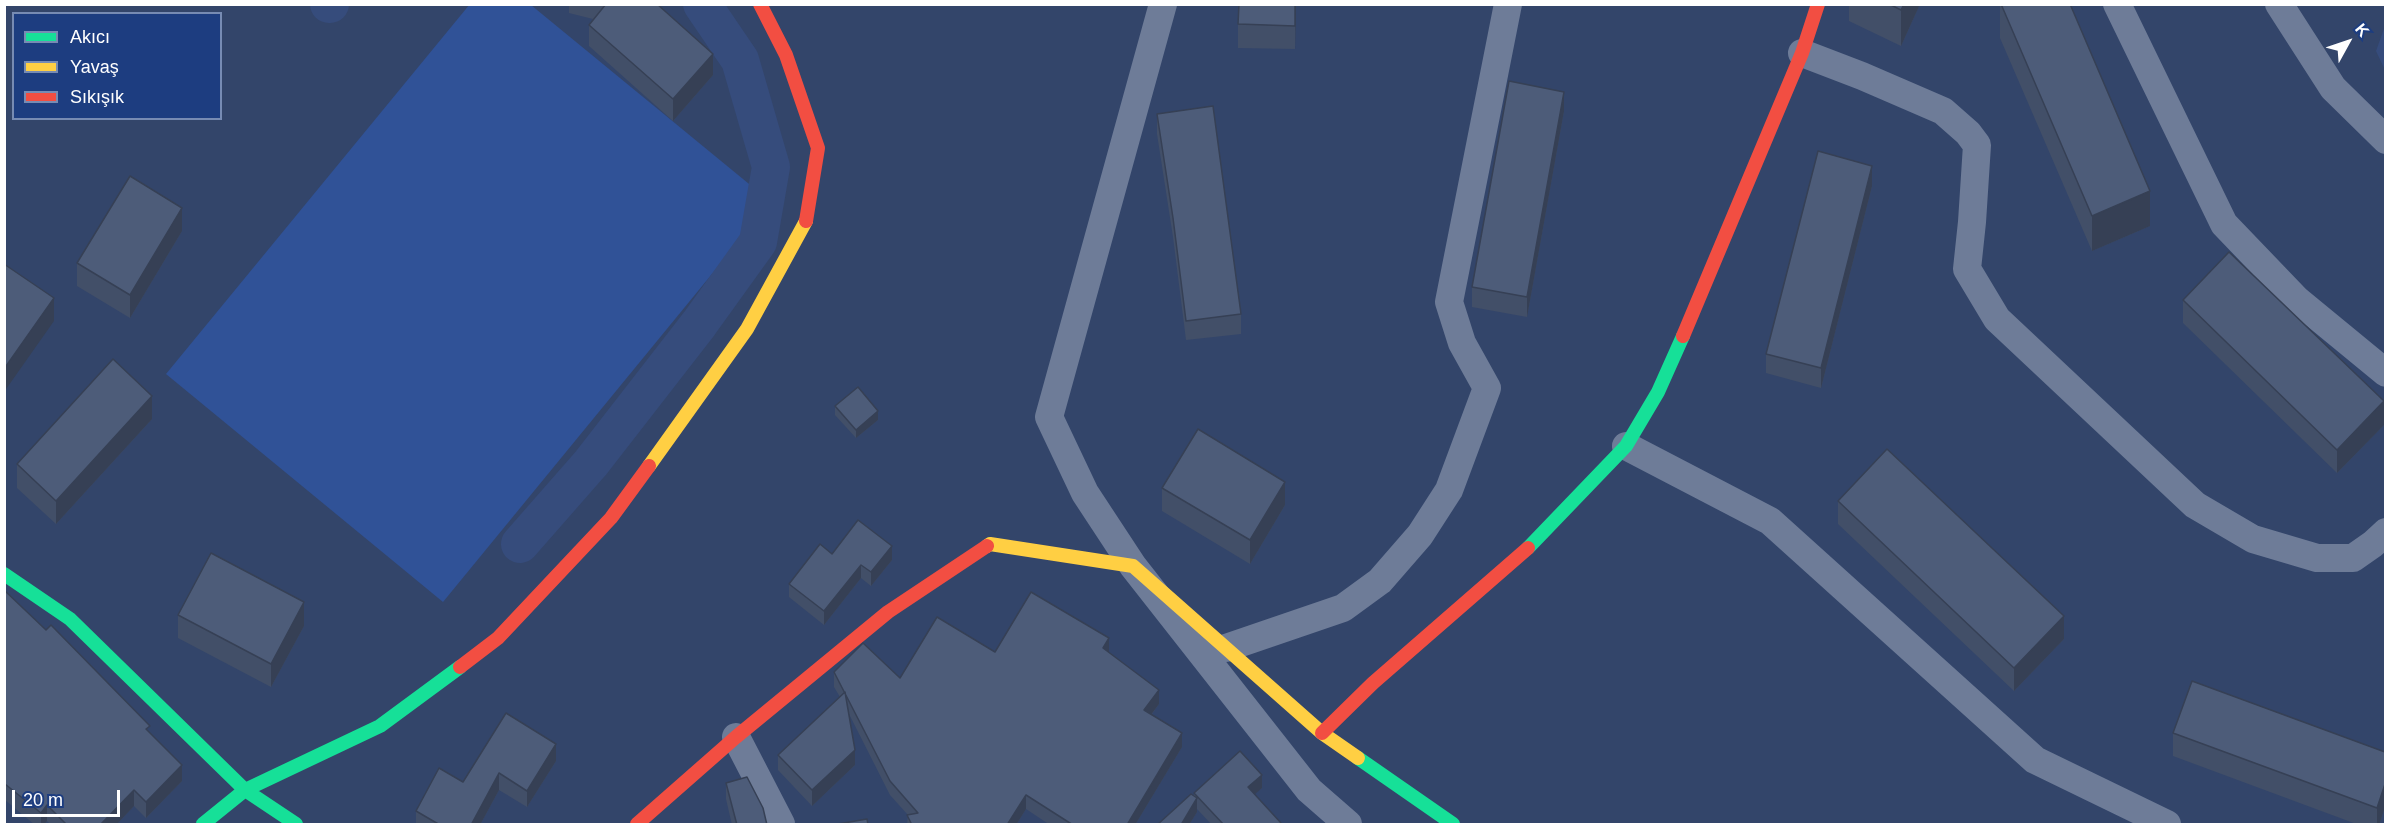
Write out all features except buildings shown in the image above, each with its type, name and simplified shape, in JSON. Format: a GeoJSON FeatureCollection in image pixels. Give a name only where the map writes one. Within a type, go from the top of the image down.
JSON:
{"type":"FeatureCollection","features":[{"type":"Feature","properties":{"kind":"street"},"geometry":{"type":"LineString","coordinates":[[203,825],[245,790],[380,726],[498,638],[611,518],[747,329],[808,218],[818,148],[786,55],[760,4]]}},
{"type":"Feature","properties":{"kind":"street"},"geometry":{"type":"LineString","coordinates":[[1163,4],[1049,417],[1086,494],[1133,566],[1309,790],[1348,825]]}},
{"type":"Feature","properties":{"kind":"street"},"geometry":{"type":"LineString","coordinates":[[1226,648],[1343,608],[1380,581],[1420,535],[1449,490],[1486,388],[1462,343],[1449,302],[1508,4]]}},
{"type":"Feature","properties":{"kind":"street"},"geometry":{"type":"LineString","coordinates":[[1322,733],[1373,683],[1539,538],[1626,446],[1658,392],[1713,268],[1802,53],[1818,4]]}},
{"type":"Feature","properties":{"kind":"street"},"geometry":{"type":"LineString","coordinates":[[2117,4],[2224,224],[2296,299],[2385,373]]}},
{"type":"Feature","properties":{"kind":"street"},"geometry":{"type":"LineString","coordinates":[[2279,4],[2333,87],[2385,140]]}},
{"type":"Feature","properties":{"kind":"street"},"geometry":{"type":"LineString","coordinates":[[1802,53],[1862,75],[1943,111],[1968,133],[1977,145],[1972,222],[1966,269],[1997,319],[2195,505],[2253,539],[2317,558],[2353,558],[2385,532]]}},
{"type":"Feature","properties":{"kind":"street"},"geometry":{"type":"LineString","coordinates":[[1626,446],[1770,521],[2035,760],[2167,825]]}},
{"type":"Feature","properties":{"kind":"street"},"geometry":{"type":"LineString","coordinates":[[637,825],[736,737],[888,612],[990,544],[1133,566],[1322,733],[1453,825]]}},
{"type":"Feature","properties":{"kind":"street"},"geometry":{"type":"LineString","coordinates":[[4,574],[70,619],[245,790],[296,825]]}},
{"type":"Feature","properties":{"kind":"street"},"geometry":{"type":"LineString","coordinates":[[736,737],[781,825]]}},
{"type":"Feature","properties":{"kind":"shaded area"},"geometry":{"type":"Polygon","coordinates":[[[470,4],[531,5],[771,202],[443,602],[166,374],[470,4]]]}},
{"type":"Feature","properties":{"kind":"shaded area"},"geometry":{"type":"Polygon","coordinates":[[[2385,26],[2385,70],[2376,51],[2385,26]]]}},
{"type":"Feature","properties":{"kind":"waterway"},"geometry":{"type":"LineString","coordinates":[[520,544],[591,463],[699,324],[758,242],[771,167],[740,60],[702,4]]}},
{"type":"Feature","properties":{"kind":"traffic: fast"},"geometry":{"type":"LineString","coordinates":[[1528,548],[1626,446],[1658,392],[1683,336]]}},
{"type":"Feature","properties":{"kind":"traffic: fast"},"geometry":{"type":"LineString","coordinates":[[4,574],[70,619],[245,790],[296,824]]}},
{"type":"Feature","properties":{"kind":"traffic: fast"},"geometry":{"type":"LineString","coordinates":[[203,824],[245,790],[380,726],[460,667]]}},
{"type":"Feature","properties":{"kind":"traffic: fast"},"geometry":{"type":"LineString","coordinates":[[1358,758],[1453,824]]}},
{"type":"Feature","properties":{"kind":"traffic: slow"},"geometry":{"type":"LineString","coordinates":[[649,466],[747,329],[806,221]]}},
{"type":"Feature","properties":{"kind":"traffic: slow"},"geometry":{"type":"LineString","coordinates":[[987,546],[990,544],[1133,566],[1322,733],[1358,758]]}},
{"type":"Feature","properties":{"kind":"traffic: jam"},"geometry":{"type":"LineString","coordinates":[[760,4],[786,55],[818,148],[806,221]]}},
{"type":"Feature","properties":{"kind":"traffic: jam"},"geometry":{"type":"LineString","coordinates":[[1683,336],[1802,53],[1818,4]]}},
{"type":"Feature","properties":{"kind":"traffic: jam"},"geometry":{"type":"LineString","coordinates":[[460,667],[498,638],[611,518],[649,466]]}},
{"type":"Feature","properties":{"kind":"traffic: jam"},"geometry":{"type":"LineString","coordinates":[[637,824],[736,737],[888,612],[987,546]]}},
{"type":"Feature","properties":{"kind":"traffic: jam"},"geometry":{"type":"LineString","coordinates":[[1322,733],[1373,683],[1528,548]]}}]}
